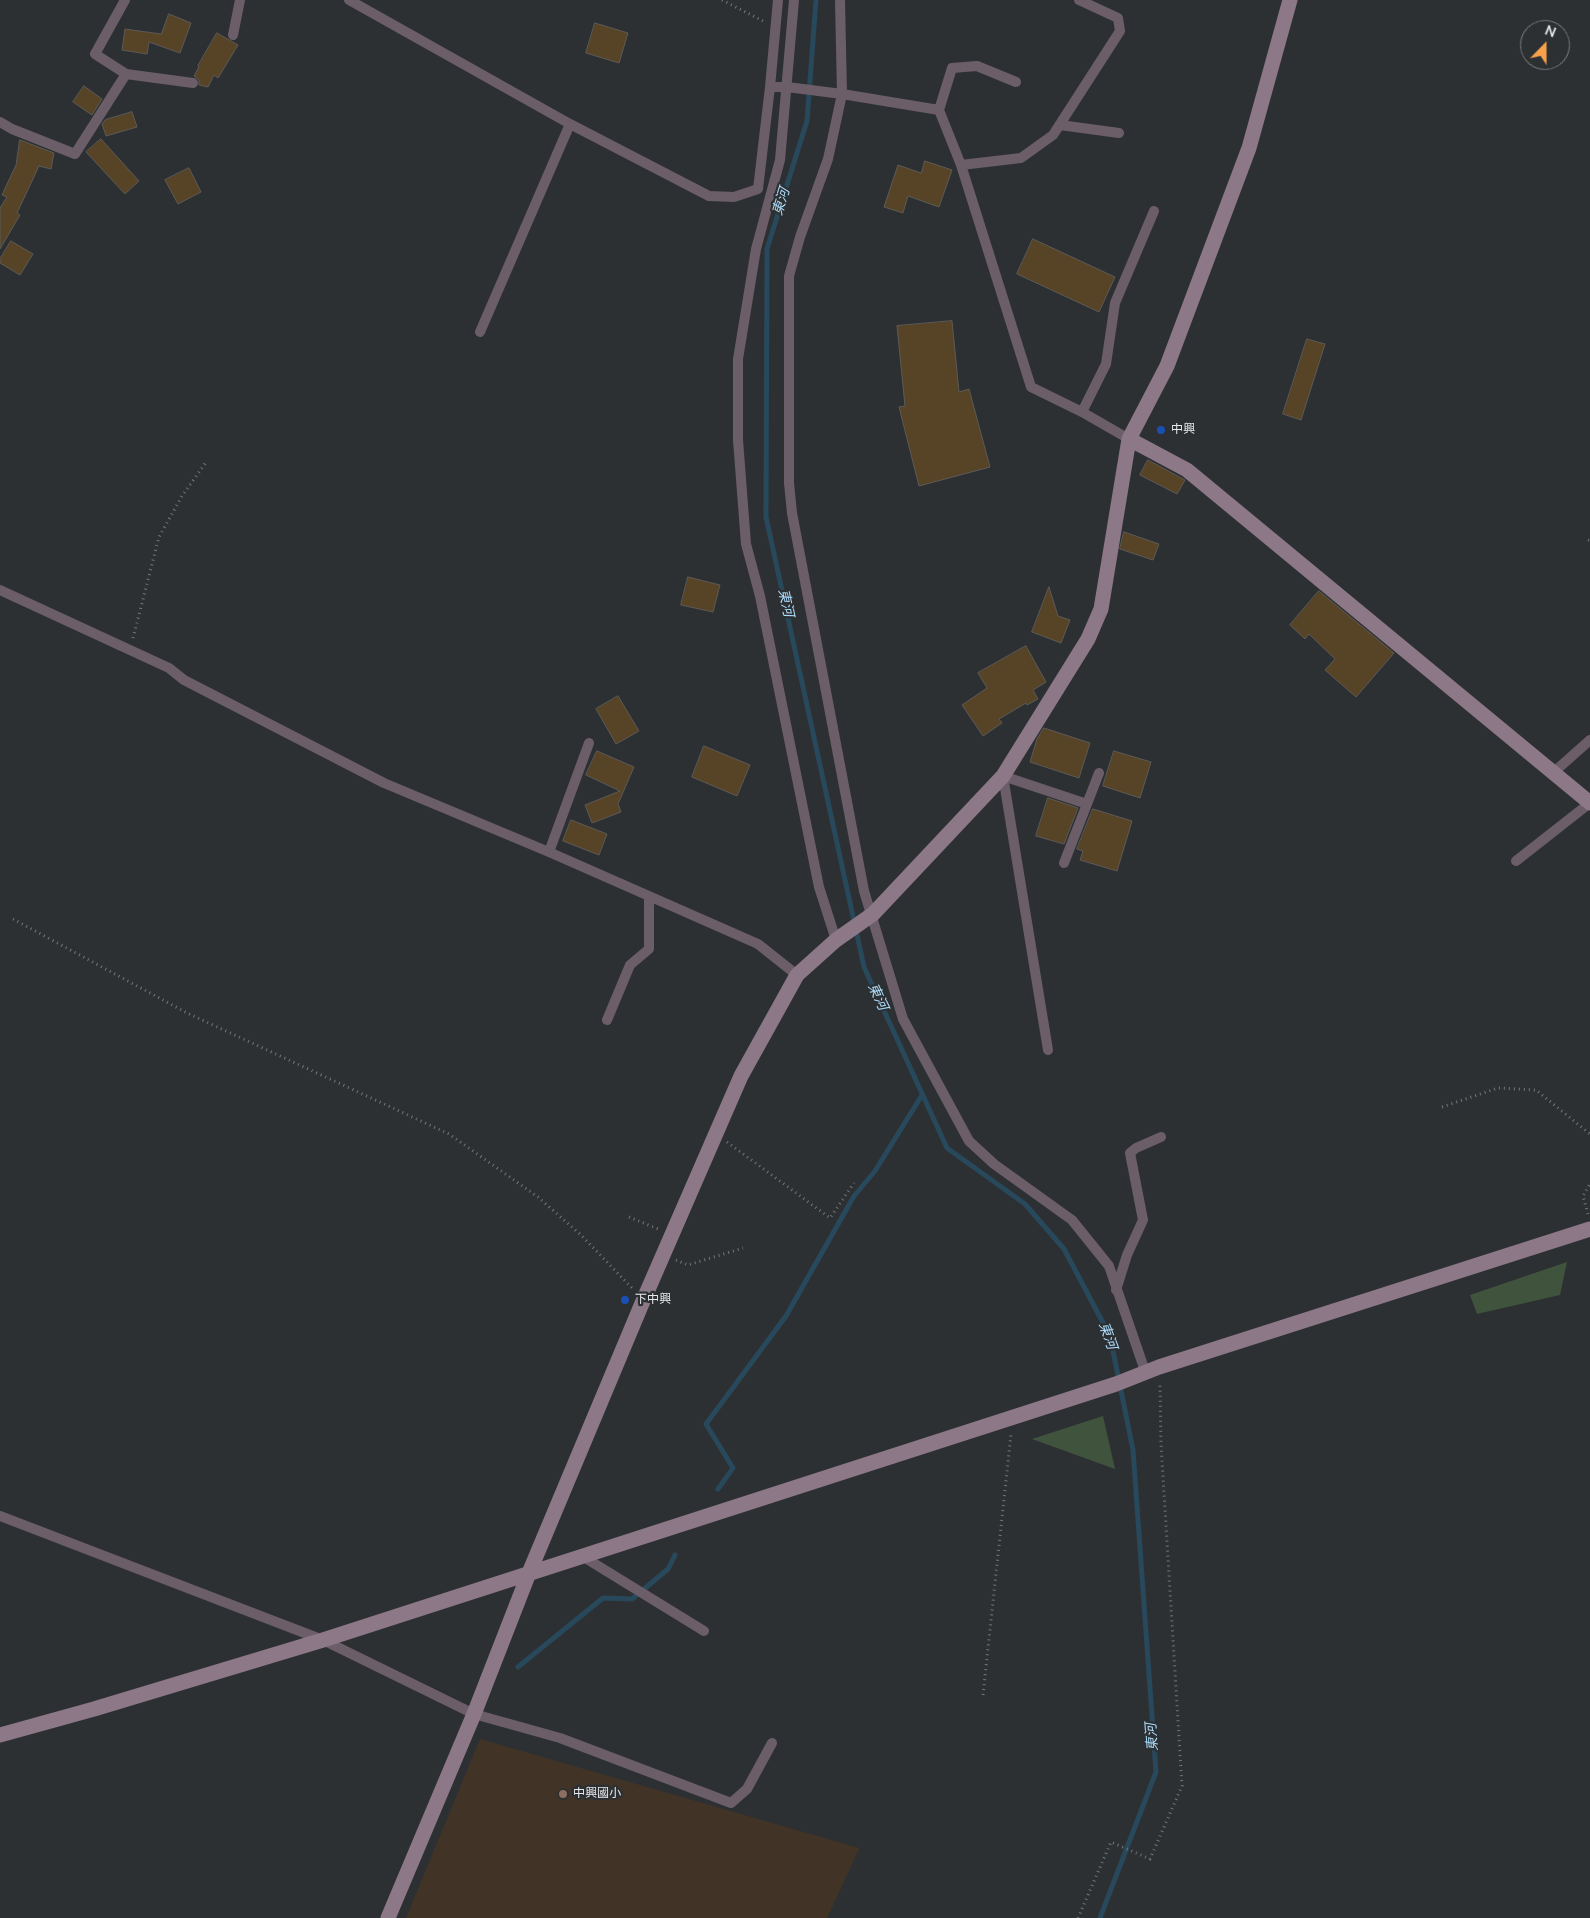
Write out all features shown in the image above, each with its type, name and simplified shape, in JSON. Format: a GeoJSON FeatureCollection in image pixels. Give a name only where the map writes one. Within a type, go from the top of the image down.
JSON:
{"type":"FeatureCollection","features":[{"type":"Feature","properties":{"kind":"street"},"geometry":{"type":"LineString","coordinates":[[388,1918],[474,1714],[529,1573],[643,1300],[741,1076],[797,976],[836,940],[873,914],[1003,776],[1088,639],[1101,609],[1129,439],[1167,366],[1249,148],[1290,0]]}},
{"type":"Feature","properties":{"kind":"street"},"geometry":{"type":"LineString","coordinates":[[1129,439],[1187,470],[1590,803]]}},
{"type":"Feature","properties":{"kind":"street"},"geometry":{"type":"LineString","coordinates":[[0,1735],[94,1709],[323,1640],[1116,1384],[1152,1369],[1590,1230]]}},
{"type":"Feature","properties":{"kind":"lane"},"geometry":{"type":"LineString","coordinates":[[125,0],[95,54],[126,74],[193,84]]}},
{"type":"Feature","properties":{"kind":"lane"},"geometry":{"type":"LineString","coordinates":[[233,35],[240,0]]}},
{"type":"Feature","properties":{"kind":"lane"},"geometry":{"type":"LineString","coordinates":[[349,0],[570,124],[709,196],[734,197],[758,189],[778,0]]}},
{"type":"Feature","properties":{"kind":"lane"},"geometry":{"type":"LineString","coordinates":[[794,0],[780,160],[756,249],[738,360],[738,440],[746,544],[760,596],[819,887],[836,940]]}},
{"type":"Feature","properties":{"kind":"lane"},"geometry":{"type":"LineString","coordinates":[[840,0],[837,94],[828,159],[800,237],[789,276],[790,483],[792,514],[862,881],[903,1019],[968,1141],[994,1164],[1072,1220],[1109,1266],[1116,1290],[1152,1369]]}},
{"type":"Feature","properties":{"kind":"lane"},"geometry":{"type":"LineString","coordinates":[[961,165],[1021,158],[1054,135],[1120,31],[1118,18],[1079,0]]}},
{"type":"Feature","properties":{"kind":"lane"},"geometry":{"type":"LineString","coordinates":[[1016,82],[977,66],[952,68],[939,110],[961,165],[1031,387],[1082,412],[1129,439]]}},
{"type":"Feature","properties":{"kind":"lane"},"geometry":{"type":"LineString","coordinates":[[0,122],[12,129],[74,154],[126,74]]}},
{"type":"Feature","properties":{"kind":"lane"},"geometry":{"type":"LineString","coordinates":[[770,87],[787,87],[939,110]]}},
{"type":"Feature","properties":{"kind":"lane"},"geometry":{"type":"LineString","coordinates":[[480,332],[570,124]]}},
{"type":"Feature","properties":{"kind":"lane"},"geometry":{"type":"LineString","coordinates":[[1060,125],[1119,133]]}},
{"type":"Feature","properties":{"kind":"lane"},"geometry":{"type":"LineString","coordinates":[[1082,412],[1106,364],[1115,303],[1154,211]]}},
{"type":"Feature","properties":{"kind":"lane"},"geometry":{"type":"LineString","coordinates":[[0,590],[170,668],[184,680],[384,783],[549,852],[758,944],[797,976]]}},
{"type":"Feature","properties":{"kind":"lane"},"geometry":{"type":"LineString","coordinates":[[1554,772],[1590,740]]}},
{"type":"Feature","properties":{"kind":"lane"},"geometry":{"type":"LineString","coordinates":[[549,852],[589,743]]}},
{"type":"Feature","properties":{"kind":"lane"},"geometry":{"type":"LineString","coordinates":[[1064,863],[1098,773]]}},
{"type":"Feature","properties":{"kind":"lane"},"geometry":{"type":"LineString","coordinates":[[1048,1050],[1003,776],[1087,804]]}},
{"type":"Feature","properties":{"kind":"lane"},"geometry":{"type":"LineString","coordinates":[[1516,860],[1590,803]]}},
{"type":"Feature","properties":{"kind":"lane"},"geometry":{"type":"LineString","coordinates":[[607,1020],[630,965],[649,949],[648,896]]}},
{"type":"Feature","properties":{"kind":"lane"},"geometry":{"type":"LineString","coordinates":[[1116,1290],[1143,1220],[1130,1153],[1136,1148],[1161,1137]]}},
{"type":"Feature","properties":{"kind":"lane"},"geometry":{"type":"LineString","coordinates":[[0,1516],[323,1640],[474,1714],[560,1738],[732,1803],[747,1789],[772,1743]]}},
{"type":"Feature","properties":{"kind":"lane"},"geometry":{"type":"LineString","coordinates":[[582,1556],[704,1630]]}},
{"type":"Feature","properties":{"kind":"path"},"geometry":{"type":"LineString","coordinates":[[722,0],[776,27]]}},
{"type":"Feature","properties":{"kind":"path"},"geometry":{"type":"LineString","coordinates":[[130,651],[159,537],[182,496],[207,461]]}},
{"type":"Feature","properties":{"kind":"path"},"geometry":{"type":"LineString","coordinates":[[13,918],[187,1013],[449,1134],[538,1197],[581,1235],[643,1300]]}},
{"type":"Feature","properties":{"kind":"path"},"geometry":{"type":"LineString","coordinates":[[1442,1107],[1498,1088],[1536,1090],[1590,1134]]}},
{"type":"Feature","properties":{"kind":"path"},"geometry":{"type":"LineString","coordinates":[[716,1134],[830,1218],[854,1183]]}},
{"type":"Feature","properties":{"kind":"path"},"geometry":{"type":"LineString","coordinates":[[1590,1184],[1583,1196],[1590,1219]]}},
{"type":"Feature","properties":{"kind":"path"},"geometry":{"type":"LineString","coordinates":[[629,1217],[672,1234]]}},
{"type":"Feature","properties":{"kind":"path"},"geometry":{"type":"LineString","coordinates":[[663,1256],[688,1264],[743,1248]]}},
{"type":"Feature","properties":{"kind":"path"},"geometry":{"type":"LineString","coordinates":[[1078,1918],[1111,1842],[1150,1859],[1182,1786],[1161,1444],[1152,1369]]}},
{"type":"Feature","properties":{"kind":"path"},"geometry":{"type":"LineString","coordinates":[[983,1695],[1013,1417]]}},
{"type":"Feature","properties":{"kind":"shaded area","name":"中興國小"},"geometry":{"type":"Polygon","coordinates":[[[480,1739],[859,1849],[827,1918],[406,1918],[480,1739]]]}},
{"type":"Feature","properties":{"kind":"green space"},"geometry":{"type":"Polygon","coordinates":[[[1567,1262],[1560,1295],[1477,1314],[1470,1295],[1567,1262]]]}},
{"type":"Feature","properties":{"kind":"green space"},"geometry":{"type":"Polygon","coordinates":[[[1103,1416],[1115,1469],[1032,1439],[1103,1416]]]}},
{"type":"Feature","properties":{"kind":"building"},"geometry":{"type":"Polygon","coordinates":[[[169,14],[191,23],[180,53],[149,42],[147,54],[122,50],[125,29],[161,34],[169,14]]]}},
{"type":"Feature","properties":{"kind":"building"},"geometry":{"type":"Polygon","coordinates":[[[595,23],[628,33],[619,63],[586,53],[595,23]]]}},
{"type":"Feature","properties":{"kind":"building"},"geometry":{"type":"Polygon","coordinates":[[[217,33],[238,45],[218,78],[214,75],[208,87],[199,85],[199,80],[194,76],[217,33]]]}},
{"type":"Feature","properties":{"kind":"building"},"geometry":{"type":"Polygon","coordinates":[[[84,86],[102,99],[92,115],[73,102],[84,86]]]}},
{"type":"Feature","properties":{"kind":"building"},"geometry":{"type":"Polygon","coordinates":[[[132,112],[137,127],[106,136],[102,124],[105,120],[132,112]]]}},
{"type":"Feature","properties":{"kind":"building"},"geometry":{"type":"Polygon","coordinates":[[[101,139],[139,181],[125,194],[86,152],[101,139]]]}},
{"type":"Feature","properties":{"kind":"building"},"geometry":{"type":"Polygon","coordinates":[[[20,140],[54,153],[51,169],[39,166],[17,213],[20,215],[0,249],[0,208],[7,197],[2,195],[16,165],[20,140]]]}},
{"type":"Feature","properties":{"kind":"building"},"geometry":{"type":"Polygon","coordinates":[[[925,161],[952,170],[939,207],[908,196],[903,213],[884,207],[898,165],[921,173],[925,161]]]}},
{"type":"Feature","properties":{"kind":"building"},"geometry":{"type":"Polygon","coordinates":[[[189,168],[201,192],[178,204],[165,180],[189,168]]]}},
{"type":"Feature","properties":{"kind":"building"},"geometry":{"type":"Polygon","coordinates":[[[1033,239],[1115,277],[1099,312],[1017,274],[1033,239]]]}},
{"type":"Feature","properties":{"kind":"building"},"geometry":{"type":"Polygon","coordinates":[[[11,241],[33,254],[20,275],[0,263],[0,259],[11,241]]]}},
{"type":"Feature","properties":{"kind":"building"},"geometry":{"type":"Polygon","coordinates":[[[952,321],[959,392],[969,389],[990,467],[919,486],[899,407],[905,406],[897,326],[952,321]]]}},
{"type":"Feature","properties":{"kind":"building"},"geometry":{"type":"Polygon","coordinates":[[[1307,339],[1325,344],[1301,420],[1283,414],[1307,339]]]}},
{"type":"Feature","properties":{"kind":"building"},"geometry":{"type":"Polygon","coordinates":[[[1148,460],[1185,480],[1177,494],[1140,475],[1148,460]]]}},
{"type":"Feature","properties":{"kind":"building"},"geometry":{"type":"Polygon","coordinates":[[[1124,532],[1159,544],[1153,560],[1120,549],[1124,532]]]}},
{"type":"Feature","properties":{"kind":"building"},"geometry":{"type":"Polygon","coordinates":[[[688,577],[720,585],[713,612],[681,605],[688,577]]]}},
{"type":"Feature","properties":{"kind":"building"},"geometry":{"type":"Polygon","coordinates":[[[1049,587],[1058,616],[1070,620],[1061,643],[1032,632],[1049,587]]]}},
{"type":"Feature","properties":{"kind":"building"},"geometry":{"type":"Polygon","coordinates":[[[1319,591],[1394,653],[1356,697],[1325,670],[1335,659],[1309,634],[1305,639],[1290,625],[1319,591]]]}},
{"type":"Feature","properties":{"kind":"building"},"geometry":{"type":"Polygon","coordinates":[[[1026,646],[1046,682],[1033,690],[1038,699],[1027,705],[1026,703],[999,719],[1002,723],[983,736],[962,705],[987,688],[978,673],[1026,646]]]}},
{"type":"Feature","properties":{"kind":"building"},"geometry":{"type":"Polygon","coordinates":[[[618,696],[639,731],[616,744],[596,709],[618,696]]]}},
{"type":"Feature","properties":{"kind":"building"},"geometry":{"type":"Polygon","coordinates":[[[1044,728],[1090,743],[1079,778],[1030,762],[1037,739],[1044,728]]]}},
{"type":"Feature","properties":{"kind":"building"},"geometry":{"type":"Polygon","coordinates":[[[704,746],[750,765],[737,796],[692,777],[704,746]]]}},
{"type":"Feature","properties":{"kind":"building"},"geometry":{"type":"Polygon","coordinates":[[[597,751],[634,767],[618,804],[621,812],[592,823],[585,805],[620,791],[586,775],[597,751]]]}},
{"type":"Feature","properties":{"kind":"building"},"geometry":{"type":"Polygon","coordinates":[[[1114,751],[1151,762],[1140,798],[1103,786],[1114,751]]]}},
{"type":"Feature","properties":{"kind":"building"},"geometry":{"type":"Polygon","coordinates":[[[1048,798],[1078,808],[1064,844],[1036,836],[1048,798]]]}},
{"type":"Feature","properties":{"kind":"building"},"geometry":{"type":"Polygon","coordinates":[[[1093,809],[1132,821],[1117,871],[1080,860],[1083,851],[1077,849],[1093,809]]]}},
{"type":"Feature","properties":{"kind":"building"},"geometry":{"type":"Polygon","coordinates":[[[571,820],[607,834],[599,855],[563,841],[571,820]]]}},
{"type":"Feature","properties":{"kind":"waterway","name":"東河"},"geometry":{"type":"LineString","coordinates":[[816,0],[807,121],[767,249],[766,517],[864,967],[947,1148],[1025,1204],[1064,1249],[1110,1336],[1133,1450],[1156,1772],[1100,1918]]}},
{"type":"Feature","properties":{"kind":"waterway"},"geometry":{"type":"LineString","coordinates":[[718,1489],[733,1468],[706,1424],[786,1316],[854,1196],[875,1171],[922,1095]]}},
{"type":"Feature","properties":{"kind":"waterway"},"geometry":{"type":"LineString","coordinates":[[518,1667],[603,1598],[632,1599],[668,1569],[675,1555]]}},
{"type":"Feature","properties":{"kind":"place","name":"中興"},"geometry":{"type":"Point","coordinates":[1161,430]}},
{"type":"Feature","properties":{"kind":"place","name":"下中興"},"geometry":{"type":"Point","coordinates":[625,1300]}},
{"type":"Feature","properties":{"kind":"place","name":"中興國小"},"geometry":{"type":"Point","coordinates":[563,1794]}}]}
